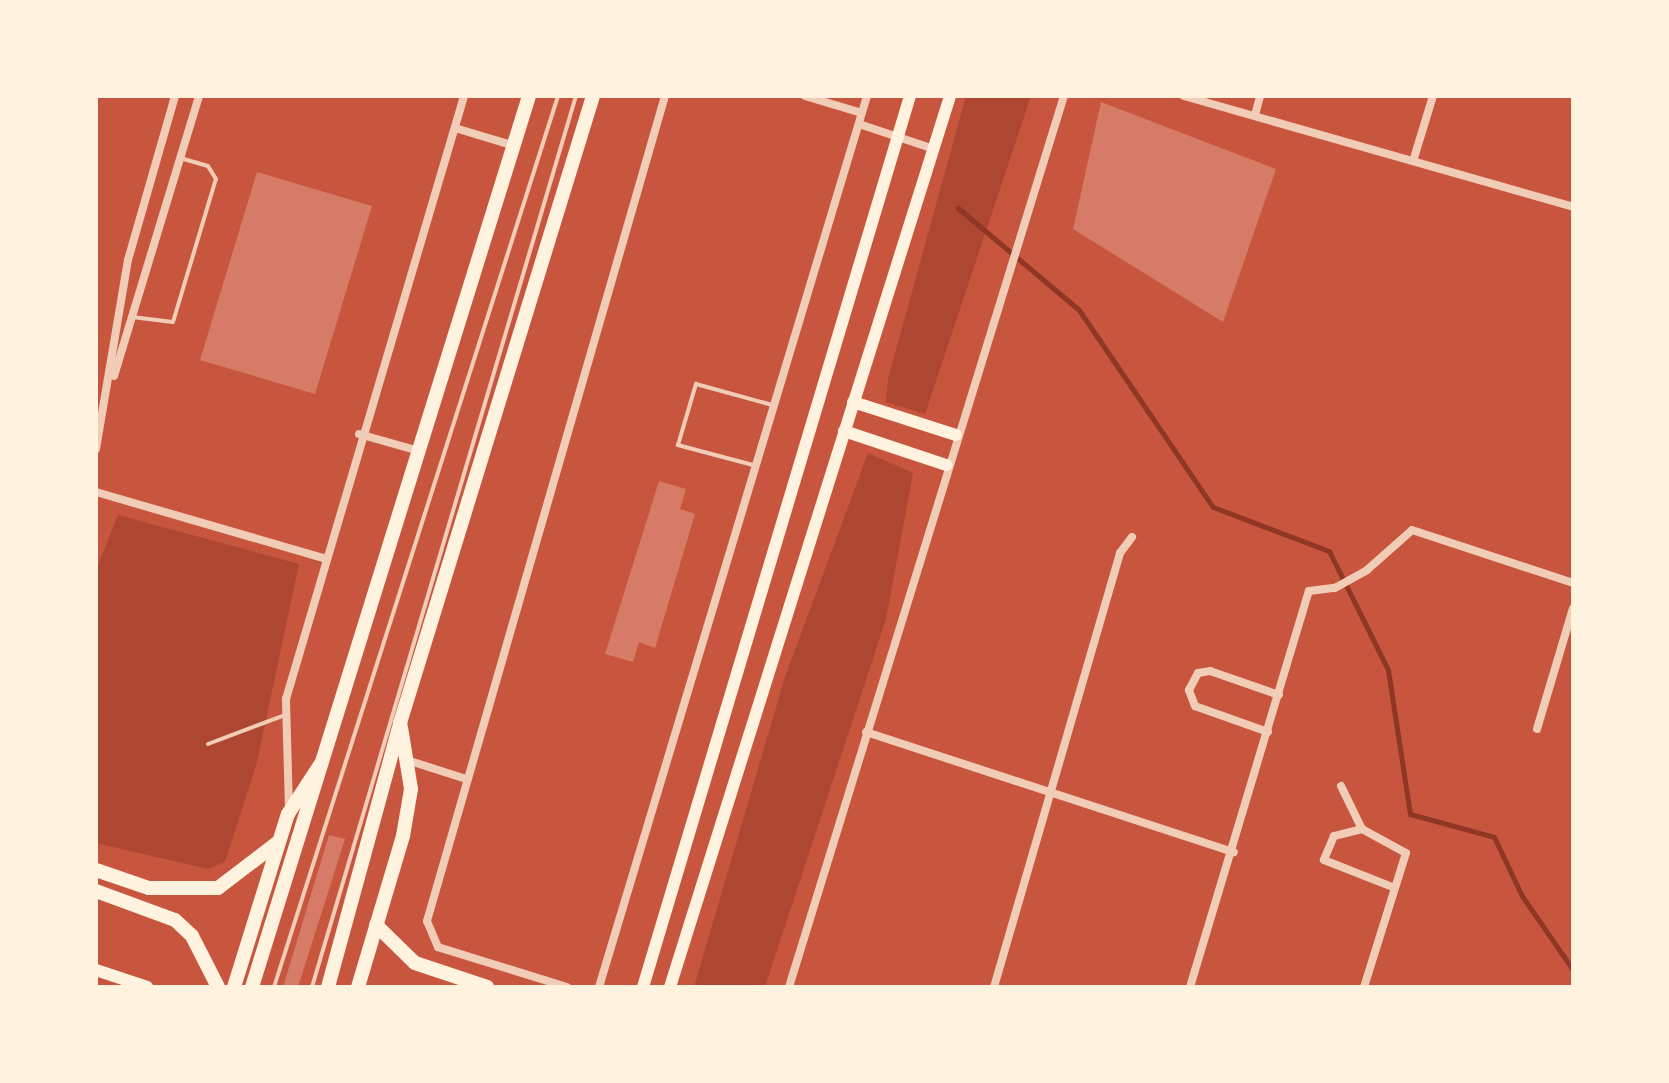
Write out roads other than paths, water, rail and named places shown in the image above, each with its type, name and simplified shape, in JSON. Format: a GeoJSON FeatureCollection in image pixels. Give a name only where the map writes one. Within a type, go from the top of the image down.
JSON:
{"type":"FeatureCollection","features":[{"type":"Feature","properties":{"kind":"main road"},"geometry":{"type":"LineString","coordinates":[[253,985],[327,757],[529,96]]}},
{"type":"Feature","properties":{"kind":"main road"},"geometry":{"type":"LineString","coordinates":[[328,987],[400,723],[593,96]]}},
{"type":"Feature","properties":{"kind":"main road"},"geometry":{"type":"LineString","coordinates":[[643,987],[910,96]]}},
{"type":"Feature","properties":{"kind":"main road"},"geometry":{"type":"LineString","coordinates":[[670,987],[950,96]]}},
{"type":"Feature","properties":{"kind":"main road"},"geometry":{"type":"LineString","coordinates":[[853,402],[956,435]]}},
{"type":"Feature","properties":{"kind":"main road"},"geometry":{"type":"LineString","coordinates":[[844,431],[946,465]]}},
{"type":"Feature","properties":{"kind":"main road"},"geometry":{"type":"LineString","coordinates":[[358,987],[403,836],[410,761],[400,723]]}},
{"type":"Feature","properties":{"kind":"main road"},"geometry":{"type":"LineString","coordinates":[[235,984],[288,814],[327,757]]}},
{"type":"Feature","properties":{"kind":"main road"},"geometry":{"type":"LineString","coordinates":[[96,870],[149,888],[218,888],[280,840]]}},
{"type":"Feature","properties":{"kind":"main road"},"geometry":{"type":"LineString","coordinates":[[96,891],[175,920],[218,986]]}},
{"type":"Feature","properties":{"kind":"main road"},"geometry":{"type":"LineString","coordinates":[[376,925],[415,963],[487,987]]}},
{"type":"Feature","properties":{"kind":"main road"},"geometry":{"type":"LineString","coordinates":[[96,970],[147,987]]}},
{"type":"Feature","properties":{"kind":"street"},"geometry":{"type":"LineString","coordinates":[[96,449],[128,260],[175,96]]}},
{"type":"Feature","properties":{"kind":"street"},"geometry":{"type":"LineString","coordinates":[[105,407],[199,96]]}},
{"type":"Feature","properties":{"kind":"street"},"geometry":{"type":"LineString","coordinates":[[288,814],[292,757],[285,715],[323,558],[464,96]]}},
{"type":"Feature","properties":{"kind":"street"},"geometry":{"type":"LineString","coordinates":[[567,987],[438,947],[428,936],[466,779],[665,96]]}},
{"type":"Feature","properties":{"kind":"street"},"geometry":{"type":"LineString","coordinates":[[805,96],[862,113]]}},
{"type":"Feature","properties":{"kind":"street"},"geometry":{"type":"LineString","coordinates":[[599,987],[753,465],[867,96]]}},
{"type":"Feature","properties":{"kind":"street"},"geometry":{"type":"LineString","coordinates":[[789,987],[946,465],[1064,96]]}},
{"type":"Feature","properties":{"kind":"street"},"geometry":{"type":"LineString","coordinates":[[1184,96],[1414,158],[1573,207]]}},
{"type":"Feature","properties":{"kind":"street"},"geometry":{"type":"LineString","coordinates":[[1255,115],[1260,96]]}},
{"type":"Feature","properties":{"kind":"street"},"geometry":{"type":"LineString","coordinates":[[1414,158],[1433,96]]}},
{"type":"Feature","properties":{"kind":"street"},"geometry":{"type":"LineString","coordinates":[[859,124],[934,149]]}},
{"type":"Feature","properties":{"kind":"street"},"geometry":{"type":"LineString","coordinates":[[455,128],[515,146]]}},
{"type":"Feature","properties":{"kind":"street"},"geometry":{"type":"LineString","coordinates":[[359,434],[419,451]]}},
{"type":"Feature","properties":{"kind":"street"},"geometry":{"type":"LineString","coordinates":[[96,492],[323,558]]}},
{"type":"Feature","properties":{"kind":"street"},"geometry":{"type":"LineString","coordinates":[[1190,987],[1234,852],[1309,591],[1335,588],[1367,570],[1412,530],[1573,583]]}},
{"type":"Feature","properties":{"kind":"street"},"geometry":{"type":"LineString","coordinates":[[994,987],[1120,553],[1132,537]]}},
{"type":"Feature","properties":{"kind":"street"},"geometry":{"type":"LineString","coordinates":[[1537,729],[1573,608]]}},
{"type":"Feature","properties":{"kind":"street"},"geometry":{"type":"LineString","coordinates":[[1268,732],[1195,706],[1189,690],[1198,673],[1210,671],[1279,695]]}},
{"type":"Feature","properties":{"kind":"street"},"geometry":{"type":"LineString","coordinates":[[866,732],[1234,852]]}},
{"type":"Feature","properties":{"kind":"street"},"geometry":{"type":"LineString","coordinates":[[410,761],[466,779]]}},
{"type":"Feature","properties":{"kind":"street"},"geometry":{"type":"LineString","coordinates":[[1341,786],[1362,829],[1405,848],[1364,987]]}},
{"type":"Feature","properties":{"kind":"street"},"geometry":{"type":"LineString","coordinates":[[1362,829],[1328,840],[1324,860],[1395,888]]}},
{"type":"Feature","properties":{"kind":"lane"},"geometry":{"type":"LineString","coordinates":[[274,987],[558,96]]}},
{"type":"Feature","properties":{"kind":"lane"},"geometry":{"type":"LineString","coordinates":[[312,987],[576,96]]}},
{"type":"Feature","properties":{"kind":"lane"},"geometry":{"type":"LineString","coordinates":[[132,317],[173,322],[216,179],[208,166],[180,158]]}},
{"type":"Feature","properties":{"kind":"lane"},"geometry":{"type":"LineString","coordinates":[[753,465],[678,445],[696,384],[772,405]]}},
{"type":"Feature","properties":{"kind":"lane"},"geometry":{"type":"LineString","coordinates":[[208,744],[285,715]]}},
{"type":"Feature","properties":{"kind":"waterway"},"geometry":{"type":"LineString","coordinates":[[958,208],[1079,310],[1213,507],[1329,551],[1388,670],[1410,814],[1494,837],[1522,896],[1573,970]]}}]}
